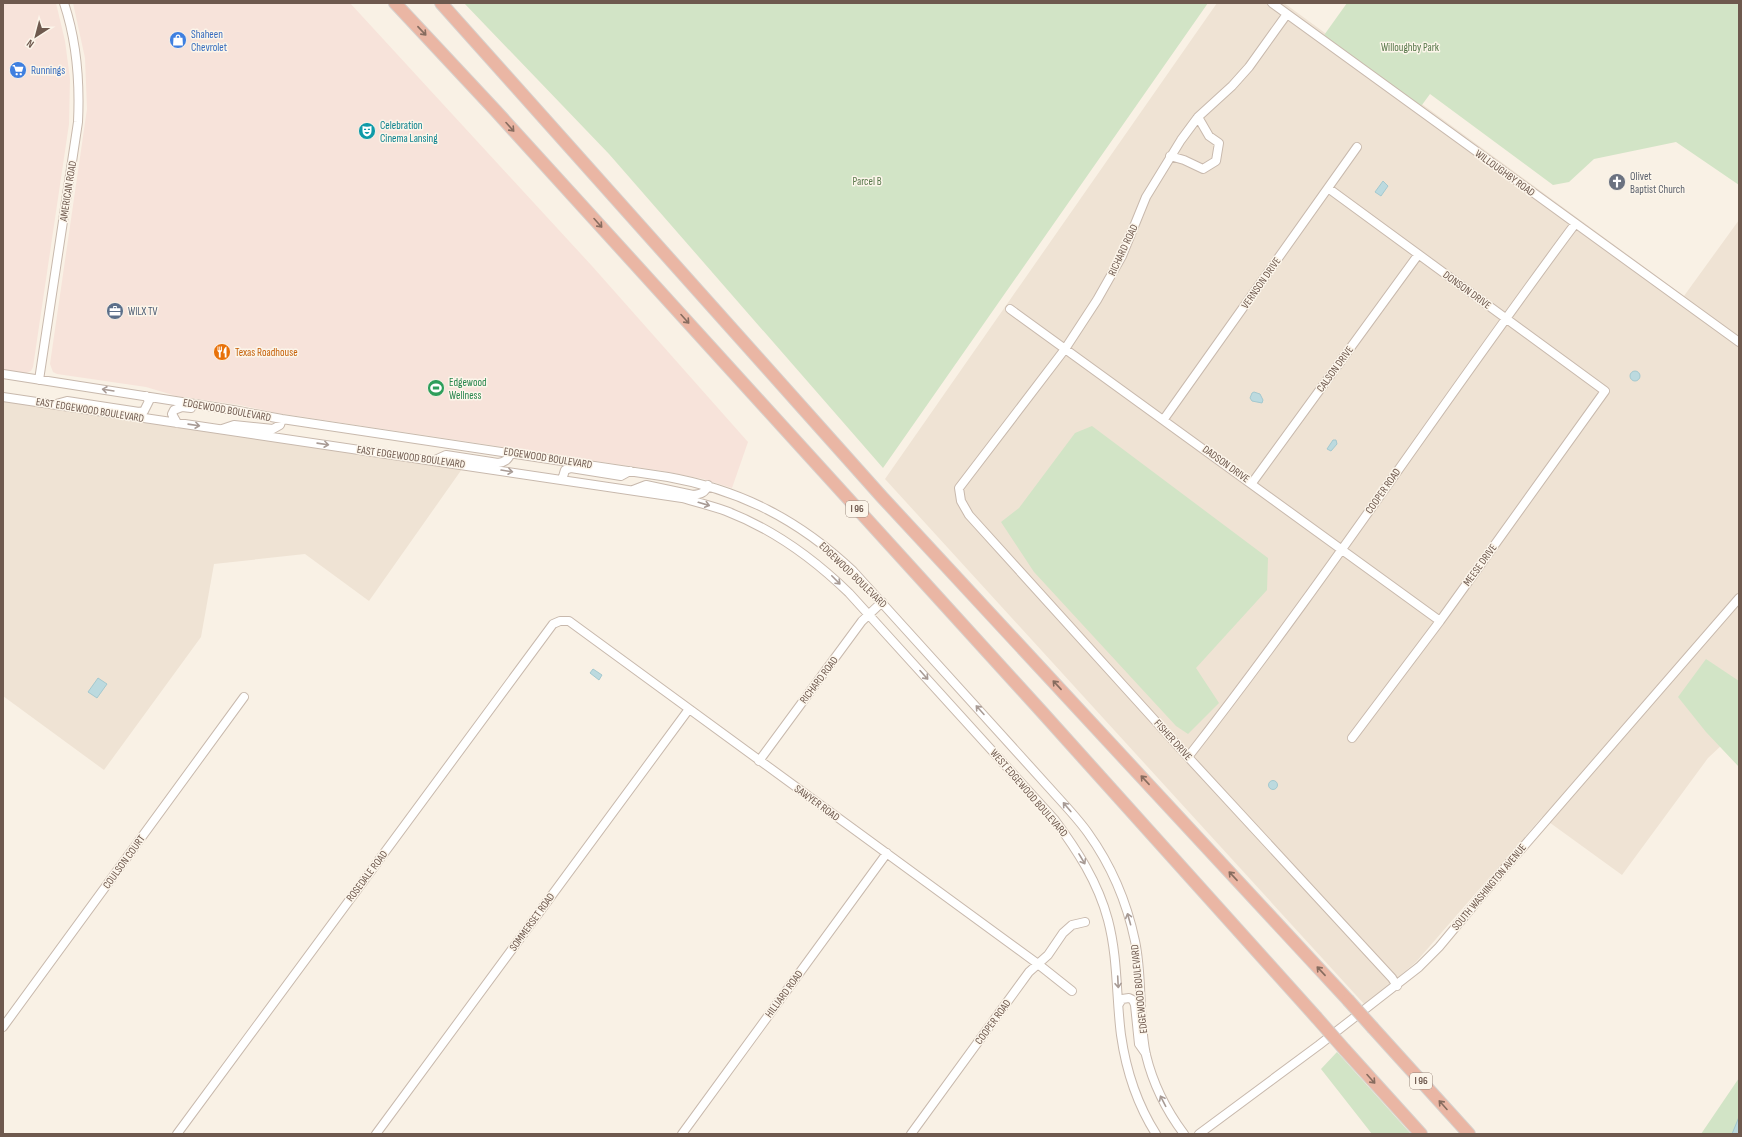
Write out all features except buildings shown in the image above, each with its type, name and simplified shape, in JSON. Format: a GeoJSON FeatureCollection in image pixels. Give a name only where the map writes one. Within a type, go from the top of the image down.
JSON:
{"type":"FeatureCollection","features":[{"type":"Feature","properties":{"kind":"highway","name":"I 96"},"geometry":{"type":"LineString","coordinates":[[395,3],[495,110],[1032,700],[1421,1134]]}},
{"type":"Feature","properties":{"kind":"highway","name":"I 96"},"geometry":{"type":"LineString","coordinates":[[441,3],[882,497],[1348,1000],[1469,1134]]}},
{"type":"Feature","properties":{"kind":"street","name":"AMERICAN ROAD"},"geometry":{"type":"LineString","coordinates":[[39,380],[78,122],[79,95],[77,65],[72,34],[64,3]]}},
{"type":"Feature","properties":{"kind":"street","name":"WILLOUGHBY ROAD"},"geometry":{"type":"LineString","coordinates":[[1272,3],[1350,58],[1575,224],[1739,342]]}},
{"type":"Feature","properties":{"kind":"street","name":"RICHARD ROAD"},"geometry":{"type":"LineString","coordinates":[[959,488],[1065,349],[1097,300],[1122,256],[1146,197],[1170,156],[1198,117],[1227,92],[1249,67],[1287,14]]}},
{"type":"Feature","properties":{"kind":"street"},"geometry":{"type":"LineString","coordinates":[[1170,156],[1203,169],[1216,161],[1219,143],[1209,136],[1198,117]]}},
{"type":"Feature","properties":{"kind":"street","name":"VERNSON DRIVE"},"geometry":{"type":"LineString","coordinates":[[1164,420],[1357,147]]}},
{"type":"Feature","properties":{"kind":"street","name":"DONSON DRIVE"},"geometry":{"type":"LineString","coordinates":[[1328,188],[1605,391]]}},
{"type":"Feature","properties":{"kind":"street","name":"COOPER ROAD"},"geometry":{"type":"LineString","coordinates":[[1188,757],[1245,684],[1506,318],[1575,224]]}},
{"type":"Feature","properties":{"kind":"street","name":"CALSON DRIVE"},"geometry":{"type":"LineString","coordinates":[[1252,484],[1418,254]]}},
{"type":"Feature","properties":{"kind":"street","name":"DADSON DRIVE"},"geometry":{"type":"LineString","coordinates":[[1010,309],[1440,621]]}},
{"type":"Feature","properties":{"kind":"street","name":"EAST EDGEWOOD BOULEVARD"},"geometry":{"type":"LineString","coordinates":[[3,374],[146,396]]}},
{"type":"Feature","properties":{"kind":"street","name":"MEESE DRIVE"},"geometry":{"type":"LineString","coordinates":[[1352,738],[1440,621],[1605,391]]}},
{"type":"Feature","properties":{"kind":"street"},"geometry":{"type":"LineString","coordinates":[[54,405],[67,400],[140,412],[147,408],[149,401],[146,396]]}},
{"type":"Feature","properties":{"kind":"street","name":"EDGEWOOD BOULEVARD"},"geometry":{"type":"LineString","coordinates":[[146,396],[282,419],[668,477],[708,486],[743,498],[795,524],[835,554],[882,602],[1064,803],[1088,833],[1104,858],[1118,887],[1135,941],[1146,1054],[1161,1098],[1184,1134]]}},
{"type":"Feature","properties":{"kind":"street","name":"EAST EDGEWOOD BOULEVARD"},"geometry":{"type":"LineString","coordinates":[[3,397],[682,498],[725,511],[756,524],[806,555]]}},
{"type":"Feature","properties":{"kind":"street"},"geometry":{"type":"LineString","coordinates":[[177,423],[172,414],[178,407],[218,413],[233,410]]}},
{"type":"Feature","properties":{"kind":"street"},"geometry":{"type":"LineString","coordinates":[[221,429],[234,425],[273,429],[280,425],[282,419]]}},
{"type":"Feature","properties":{"kind":"street"},"geometry":{"type":"LineString","coordinates":[[434,460],[446,455],[503,463],[508,460],[511,453]]}},
{"type":"Feature","properties":{"kind":"street"},"geometry":{"type":"LineString","coordinates":[[562,480],[566,470],[571,468],[621,476],[630,471]]}},
{"type":"Feature","properties":{"kind":"street"},"geometry":{"type":"LineString","coordinates":[[632,490],[646,485],[693,495],[700,494],[705,491],[708,486]]}},
{"type":"Feature","properties":{"kind":"street","name":"FISHER DRIVE"},"geometry":{"type":"LineString","coordinates":[[959,488],[961,501],[969,515],[1188,757],[1392,978],[1396,986]]}},
{"type":"Feature","properties":{"kind":"street","name":"WEST EDGEWOOD BOULEVARD"},"geometry":{"type":"LineString","coordinates":[[806,555],[830,574],[869,615],[1054,819],[1072,843],[1100,894],[1108,920],[1117,972],[1122,1041],[1131,1080],[1139,1102],[1156,1134]]}},
{"type":"Feature","properties":{"kind":"street","name":"SOUTH WASHINGTON AVENUE"},"geometry":{"type":"LineString","coordinates":[[1199,1134],[1396,986],[1439,947],[1503,870],[1739,598]]}},
{"type":"Feature","properties":{"kind":"street","name":"RICHARD ROAD"},"geometry":{"type":"LineString","coordinates":[[759,761],[862,621],[882,602]]}},
{"type":"Feature","properties":{"kind":"street","name":"SAWYER ROAD"},"geometry":{"type":"LineString","coordinates":[[560,621],[569,621],[1072,990]]}},
{"type":"Feature","properties":{"kind":"street","name":"ROSEDALE ROAD"},"geometry":{"type":"LineString","coordinates":[[177,1134],[553,624],[560,621]]}},
{"type":"Feature","properties":{"kind":"street","name":"COULSON COURT"},"geometry":{"type":"LineString","coordinates":[[3,1027],[244,697]]}},
{"type":"Feature","properties":{"kind":"street","name":"SOMMERSET ROAD"},"geometry":{"type":"LineString","coordinates":[[376,1134],[689,710]]}},
{"type":"Feature","properties":{"kind":"street","name":"HILLIARD ROAD"},"geometry":{"type":"LineString","coordinates":[[682,1134],[887,853]]}},
{"type":"Feature","properties":{"kind":"street","name":"COOPER ROAD"},"geometry":{"type":"LineString","coordinates":[[911,1134],[1029,972],[1048,955],[1063,933],[1072,925],[1085,922]]}},
{"type":"Feature","properties":{"kind":"street"},"geometry":{"type":"LineString","coordinates":[[1119,1004],[1122,999],[1129,998],[1133,1000],[1135,1005],[1139,1044],[1146,1054]]}},
{"type":"Feature","properties":{"kind":"shaded area"},"geometry":{"type":"Polygon","coordinates":[[[3,3],[56,3],[65,41],[70,79],[69,124],[33,367],[31,371],[26,373],[3,370],[3,3]]]}},
{"type":"Feature","properties":{"kind":"shaded area"},"geometry":{"type":"Polygon","coordinates":[[[73,3],[350,3],[592,266],[748,442],[732,488],[703,479],[663,471],[277,413],[240,405],[176,396],[146,387],[57,374],[53,372],[50,364],[87,109],[85,58],[73,3]]]}},
{"type":"Feature","properties":{"kind":"shaded area"},"geometry":{"type":"Polygon","coordinates":[[[1217,3],[1284,3],[1684,296],[1739,220],[1739,729],[1708,758],[1622,875],[1542,817],[1416,962],[1365,1005],[885,479],[1217,3]]]}},
{"type":"Feature","properties":{"kind":"shaded area"},"geometry":{"type":"Polygon","coordinates":[[[3,401],[462,469],[369,601],[305,554],[214,564],[201,637],[104,770],[3,696],[3,401]]]}},
{"type":"Feature","properties":{"kind":"green space","name":"Parcel B"},"geometry":{"type":"Polygon","coordinates":[[[464,3],[1208,3],[883,468],[609,154],[464,3]]]}},
{"type":"Feature","properties":{"kind":"green space","name":"Willoughby Park"},"geometry":{"type":"Polygon","coordinates":[[[1347,3],[1739,3],[1739,185],[1676,142],[1594,159],[1569,182],[1553,185],[1430,94],[1419,109],[1322,38],[1347,3]]]}},
{"type":"Feature","properties":{"kind":"green space"},"geometry":{"type":"Polygon","coordinates":[[[1092,426],[1268,558],[1267,590],[1196,668],[1219,703],[1188,734],[1176,726],[1034,572],[1001,522],[1019,508],[1075,433],[1092,426]]]}},
{"type":"Feature","properties":{"kind":"green space"},"geometry":{"type":"Polygon","coordinates":[[[1706,659],[1739,681],[1739,767],[1706,732],[1678,697],[1706,659]]]}},
{"type":"Feature","properties":{"kind":"green space"},"geometry":{"type":"Polygon","coordinates":[[[1337,1052],[1411,1134],[1372,1134],[1321,1069],[1337,1052]]]}},
{"type":"Feature","properties":{"kind":"green space"},"geometry":{"type":"Polygon","coordinates":[[[1739,1078],[1739,1134],[1701,1134],[1739,1078]]]}},
{"type":"Feature","properties":{"kind":"water"},"geometry":{"type":"Polygon","coordinates":[[[1383,181],[1388,186],[1381,196],[1375,192],[1383,181]]]}},
{"type":"Feature","properties":{"kind":"water"},"geometry":{"type":"Polygon","coordinates":[[[1633,371],[1637,371],[1639,372],[1639,380],[1633,381],[1630,378],[1630,374],[1633,371]]]}},
{"type":"Feature","properties":{"kind":"water"},"geometry":{"type":"Polygon","coordinates":[[[1254,392],[1260,394],[1263,400],[1262,403],[1252,401],[1250,398],[1254,392]]]}},
{"type":"Feature","properties":{"kind":"water"},"geometry":{"type":"Polygon","coordinates":[[[1333,440],[1336,440],[1337,444],[1331,451],[1327,449],[1333,440]]]}},
{"type":"Feature","properties":{"kind":"water"},"geometry":{"type":"Polygon","coordinates":[[[593,669],[602,675],[599,680],[590,673],[593,669]]]}},
{"type":"Feature","properties":{"kind":"water"},"geometry":{"type":"Polygon","coordinates":[[[98,678],[107,684],[97,698],[88,692],[98,678]]]}},
{"type":"Feature","properties":{"kind":"water"},"geometry":{"type":"Polygon","coordinates":[[[1273,780],[1278,785],[1273,790],[1268,785],[1273,780]]]}},
{"type":"Feature","properties":{"kind":"water"},"geometry":{"type":"Polygon","coordinates":[[[1739,1117],[1739,1134],[1732,1134],[1739,1117]]]}},
{"type":"Feature","properties":{"kind":"place","name":"Shaheen Chevrolet"},"geometry":{"type":"Point","coordinates":[178,40]}},
{"type":"Feature","properties":{"kind":"place","name":"Runnings"},"geometry":{"type":"Point","coordinates":[18,70]}},
{"type":"Feature","properties":{"kind":"place","name":"Celebration Cinema Lansing"},"geometry":{"type":"Point","coordinates":[367,131]}},
{"type":"Feature","properties":{"kind":"place","name":"Olivet Baptist Church"},"geometry":{"type":"Point","coordinates":[1617,182]}},
{"type":"Feature","properties":{"kind":"place","name":"WILX TV"},"geometry":{"type":"Point","coordinates":[115,311]}},
{"type":"Feature","properties":{"kind":"place","name":"Texas Roadhouse"},"geometry":{"type":"Point","coordinates":[222,352]}},
{"type":"Feature","properties":{"kind":"place","name":"Edgewood Wellness"},"geometry":{"type":"Point","coordinates":[436,388]}}]}
